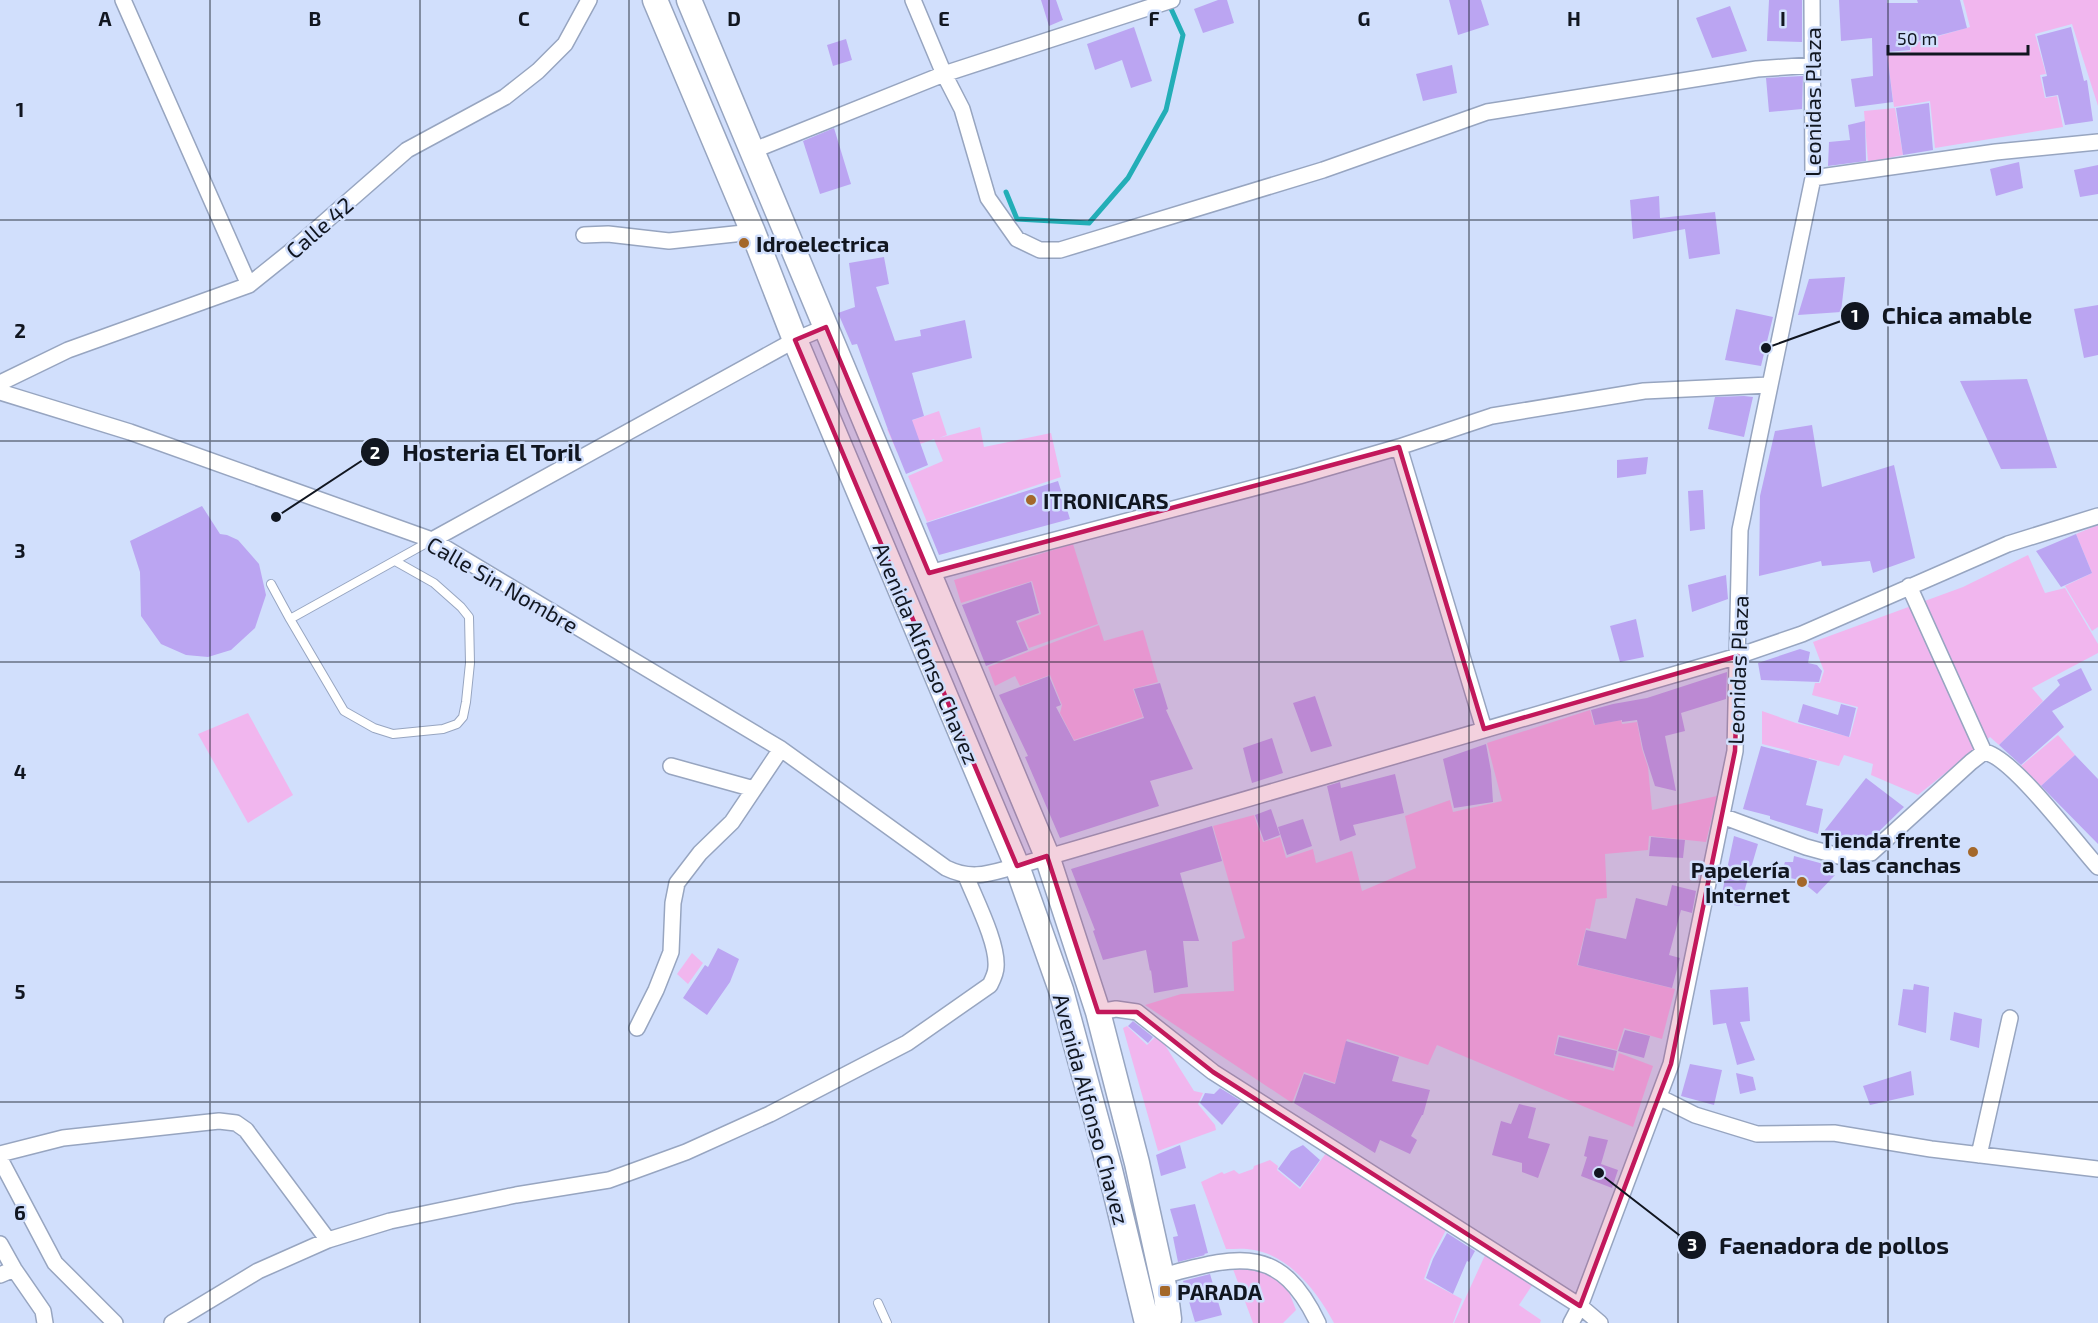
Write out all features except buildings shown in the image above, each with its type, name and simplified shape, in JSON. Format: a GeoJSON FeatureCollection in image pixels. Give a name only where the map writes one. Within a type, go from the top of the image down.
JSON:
{"type":"FeatureCollection","features":[{"type":"Feature","properties":{"kind":"main road","name":"Avenida Alfonso Chavez"},"geometry":{"type":"LineString","coordinates":[[655,0],[753,232],[795,340],[1017,866],[1061,990],[1110,1170],[1147,1323]]}},
{"type":"Feature","properties":{"kind":"main road","name":"Avenida Alfonso Chavez"},"geometry":{"type":"LineString","coordinates":[[689,0],[1047,856],[1098,1012],[1137,1163],[1162,1276],[1168,1323]]}},
{"type":"Feature","properties":{"kind":"street"},"geometry":{"type":"LineString","coordinates":[[123,0],[249,285]]}},
{"type":"Feature","properties":{"kind":"street","name":"Calle 42"},"geometry":{"type":"LineString","coordinates":[[0,383],[68,350],[249,285],[407,150],[505,98],[565,44],[589,0]]}},
{"type":"Feature","properties":{"kind":"street"},"geometry":{"type":"LineString","coordinates":[[913,0],[962,110],[988,198],[1017,239],[1040,250],[1060,250],[1323,171],[1487,112],[1757,69],[1813,66]]}},
{"type":"Feature","properties":{"kind":"street"},"geometry":{"type":"LineString","coordinates":[[752,151],[944,74],[1169,0]]}},
{"type":"Feature","properties":{"kind":"street","name":"Leonidas Plaza"},"geometry":{"type":"LineString","coordinates":[[1571,1323],[1580,1306],[1671,1064],[1735,751],[1740,530],[1813,178],[1812,0]]}},
{"type":"Feature","properties":{"kind":"street"},"geometry":{"type":"LineString","coordinates":[[1813,178],[1996,152],[2098,142]]}},
{"type":"Feature","properties":{"kind":"street"},"geometry":{"type":"LineString","coordinates":[[584,235],[608,234],[669,241],[753,232]]}},
{"type":"Feature","properties":{"kind":"street"},"geometry":{"type":"LineString","coordinates":[[432,540],[795,340],[826,327]]}},
{"type":"Feature","properties":{"kind":"street"},"geometry":{"type":"LineString","coordinates":[[929,573],[1299,476],[1492,417],[1644,391],[1769,385]]}},
{"type":"Feature","properties":{"kind":"street","name":"Calle Sin Nombre"},"geometry":{"type":"LineString","coordinates":[[0,392],[130,432],[432,540],[781,749],[946,868],[966,876]]}},
{"type":"Feature","properties":{"kind":"street"},"geometry":{"type":"LineString","coordinates":[[1399,447],[1484,729]]}},
{"type":"Feature","properties":{"kind":"street"},"geometry":{"type":"LineString","coordinates":[[172,1323],[258,1271],[328,1240],[390,1221],[609,1180],[686,1152],[759,1119],[907,1043],[990,985],[995,973],[996,955],[966,876],[978,876],[1017,866],[1738,656],[1802,634],[2008,544],[2098,516]]}},
{"type":"Feature","properties":{"kind":"street"},"geometry":{"type":"LineString","coordinates":[[1909,586],[1984,752]]}},
{"type":"Feature","properties":{"kind":"street"},"geometry":{"type":"LineString","coordinates":[[637,1028],[656,990],[671,952],[673,903],[677,883],[700,853],[732,822],[781,749]]}},
{"type":"Feature","properties":{"kind":"street"},"geometry":{"type":"LineString","coordinates":[[1722,816],[1806,847],[1846,858],[1871,853],[1984,752],[1992,753],[2007,764],[2036,794],[2098,867]]}},
{"type":"Feature","properties":{"kind":"street"},"geometry":{"type":"LineString","coordinates":[[671,766],[754,789]]}},
{"type":"Feature","properties":{"kind":"street"},"geometry":{"type":"LineString","coordinates":[[1098,1012],[1116,1009],[1137,1012],[1214,1072],[1580,1306],[1600,1323]]}},
{"type":"Feature","properties":{"kind":"street"},"geometry":{"type":"LineString","coordinates":[[1979,1155],[2010,1018]]}},
{"type":"Feature","properties":{"kind":"street"},"geometry":{"type":"LineString","coordinates":[[1659,1097],[1695,1115],[1757,1134],[1834,1133],[1979,1155],[2098,1169]]}},
{"type":"Feature","properties":{"kind":"street"},"geometry":{"type":"LineString","coordinates":[[0,1154],[63,1138],[219,1121],[236,1123],[246,1130],[328,1240]]}},
{"type":"Feature","properties":{"kind":"street"},"geometry":{"type":"LineString","coordinates":[[0,1159],[55,1263],[115,1323]]}},
{"type":"Feature","properties":{"kind":"street"},"geometry":{"type":"LineString","coordinates":[[0,1244],[7,1272],[43,1311],[45,1323]]}},
{"type":"Feature","properties":{"kind":"street"},"geometry":{"type":"LineString","coordinates":[[1162,1276],[1219,1261],[1254,1261],[1270,1266],[1292,1283],[1318,1323]]}},
{"type":"Feature","properties":{"kind":"lane"},"geometry":{"type":"LineString","coordinates":[[290,619],[432,540]]}},
{"type":"Feature","properties":{"kind":"lane"},"geometry":{"type":"LineString","coordinates":[[271,584],[344,711],[374,728],[393,734],[443,729],[457,724],[463,717],[470,663],[469,617],[434,583],[395,561]]}},
{"type":"Feature","properties":{"kind":"lane"},"geometry":{"type":"LineString","coordinates":[[878,1303],[887,1323]]}},
{"type":"Feature","properties":{"kind":"highlighted area"},"geometry":{"type":"Polygon","coordinates":[[[826,327],[929,573],[1399,447],[1484,729],[1738,656],[1735,751],[1671,1064],[1580,1306],[1213,1072],[1137,1012],[1098,1012],[1047,856],[1017,866],[795,340],[826,327]]]}},
{"type":"Feature","properties":{"kind":"shaded area"},"geometry":{"type":"Polygon","coordinates":[[[1963,0],[2098,0],[2098,106],[2072,24],[2035,34],[2046,74],[2040,75],[2045,98],[2057,96],[2063,127],[1935,148],[1930,101],[1894,107],[1887,54],[1911,51],[1911,44],[1970,27],[1963,0]]]}},
{"type":"Feature","properties":{"kind":"shaded area"},"geometry":{"type":"Polygon","coordinates":[[[1895,108],[1903,155],[1868,162],[1864,111],[1895,108]]]}},
{"type":"Feature","properties":{"kind":"shaded area"},"geometry":{"type":"Polygon","coordinates":[[[939,411],[947,435],[939,438],[980,427],[984,447],[1051,433],[1061,477],[927,522],[908,476],[943,461],[934,439],[897,452],[887,429],[939,411]]]}},
{"type":"Feature","properties":{"kind":"shaded area"},"geometry":{"type":"Polygon","coordinates":[[[2098,525],[2098,627],[2092,631],[2065,586],[2092,573],[2076,534],[2098,525]]]}},
{"type":"Feature","properties":{"kind":"shaded area"},"geometry":{"type":"Polygon","coordinates":[[[1073,544],[1098,624],[1029,648],[1018,623],[1041,614],[1032,581],[961,603],[954,580],[1073,544]]]}},
{"type":"Feature","properties":{"kind":"shaded area"},"geometry":{"type":"Polygon","coordinates":[[[2028,555],[2045,593],[2065,588],[2098,644],[2098,653],[2032,688],[2043,701],[1999,745],[1990,737],[1918,795],[1871,775],[1873,764],[1844,755],[1839,766],[1809,758],[1799,793],[1780,789],[1790,751],[1762,744],[1762,711],[1796,723],[1850,737],[1858,707],[1812,695],[1815,683],[1820,683],[1824,671],[1813,642],[1963,587],[2028,555]]]}},
{"type":"Feature","properties":{"kind":"shaded area"},"geometry":{"type":"Polygon","coordinates":[[[1099,625],[1104,641],[1143,630],[1158,682],[1133,689],[1143,717],[1074,740],[1060,713],[1062,705],[1050,675],[1020,686],[1015,676],[995,686],[988,667],[1099,625]]]}},
{"type":"Feature","properties":{"kind":"shaded area"},"geometry":{"type":"Polygon","coordinates":[[[1590,710],[1594,725],[1621,720],[1622,724],[1637,722],[1648,767],[1652,810],[1717,796],[1706,842],[1649,836],[1648,850],[1605,854],[1607,898],[1596,899],[1590,929],[1586,928],[1577,965],[1675,989],[1662,1039],[1624,1028],[1617,1050],[1558,1035],[1554,1055],[1614,1071],[1619,1053],[1653,1066],[1633,1127],[1437,1045],[1428,1065],[1347,1039],[1335,1083],[1304,1072],[1292,1103],[1145,1005],[1181,994],[1234,991],[1232,942],[1245,938],[1213,826],[1254,815],[1263,842],[1280,837],[1286,858],[1313,849],[1316,863],[1352,851],[1362,891],[1416,868],[1405,816],[1450,800],[1453,812],[1502,801],[1487,743],[1590,710]]]}},
{"type":"Feature","properties":{"kind":"shaded area"},"geometry":{"type":"Polygon","coordinates":[[[248,713],[293,795],[248,823],[198,734],[248,713]]]}},
{"type":"Feature","properties":{"kind":"shaded area"},"geometry":{"type":"Polygon","coordinates":[[[2058,735],[2075,755],[2041,786],[2021,766],[2058,735]]]}},
{"type":"Feature","properties":{"kind":"shaded area"},"geometry":{"type":"Polygon","coordinates":[[[692,953],[703,963],[688,984],[677,974],[692,953]]]}},
{"type":"Feature","properties":{"kind":"shaded area"},"geometry":{"type":"Polygon","coordinates":[[[1127,1026],[1147,1045],[1158,1034],[1194,1091],[1203,1093],[1198,1104],[1215,1125],[1216,1130],[1158,1151],[1123,1028],[1127,1026]]]}},
{"type":"Feature","properties":{"kind":"shaded area"},"geometry":{"type":"Polygon","coordinates":[[[1329,1149],[1448,1226],[1431,1259],[1424,1279],[1462,1299],[1453,1323],[1334,1323],[1311,1288],[1291,1268],[1267,1254],[1254,1250],[1226,1249],[1201,1182],[1222,1172],[1224,1174],[1234,1170],[1239,1174],[1270,1160],[1278,1166],[1277,1170],[1300,1189],[1329,1149]]]}},
{"type":"Feature","properties":{"kind":"shaded area"},"geometry":{"type":"Polygon","coordinates":[[[1486,1253],[1533,1284],[1519,1305],[1541,1320],[1540,1323],[1454,1323],[1486,1253]]]}},
{"type":"Feature","properties":{"kind":"shaded area"},"geometry":{"type":"Polygon","coordinates":[[[1257,1259],[1282,1274],[1296,1310],[1283,1323],[1253,1323],[1233,1269],[1257,1259]]]}},
{"type":"Feature","properties":{"kind":"waterway"},"geometry":{"type":"LineString","coordinates":[[1006,192],[1017,219],[1089,223],[1128,178],[1166,110],[1183,35],[1168,2]]}},
{"type":"Feature","properties":{"kind":"place","name":"Idroelectrica"},"geometry":{"type":"Point","coordinates":[744,243]}},
{"type":"Feature","properties":{"kind":"place","name":"Chica amable"},"geometry":{"type":"Point","coordinates":[1766,348]}},
{"type":"Feature","properties":{"kind":"place","name":"ITRONICARS"},"geometry":{"type":"Point","coordinates":[1031,500]}},
{"type":"Feature","properties":{"kind":"place","name":"Hosteria El Toril"},"geometry":{"type":"Point","coordinates":[276,517]}},
{"type":"Feature","properties":{"kind":"place","name":"Tienda frente a las canchas"},"geometry":{"type":"Point","coordinates":[1973,852]}},
{"type":"Feature","properties":{"kind":"place","name":"Papelería Internet"},"geometry":{"type":"Point","coordinates":[1802,882]}},
{"type":"Feature","properties":{"kind":"place","name":"Faenadora de pollos"},"geometry":{"type":"Point","coordinates":[1599,1173]}},
{"type":"Feature","properties":{"kind":"place","name":"PARADA"},"geometry":{"type":"Point","coordinates":[1165,1291]}}]}
